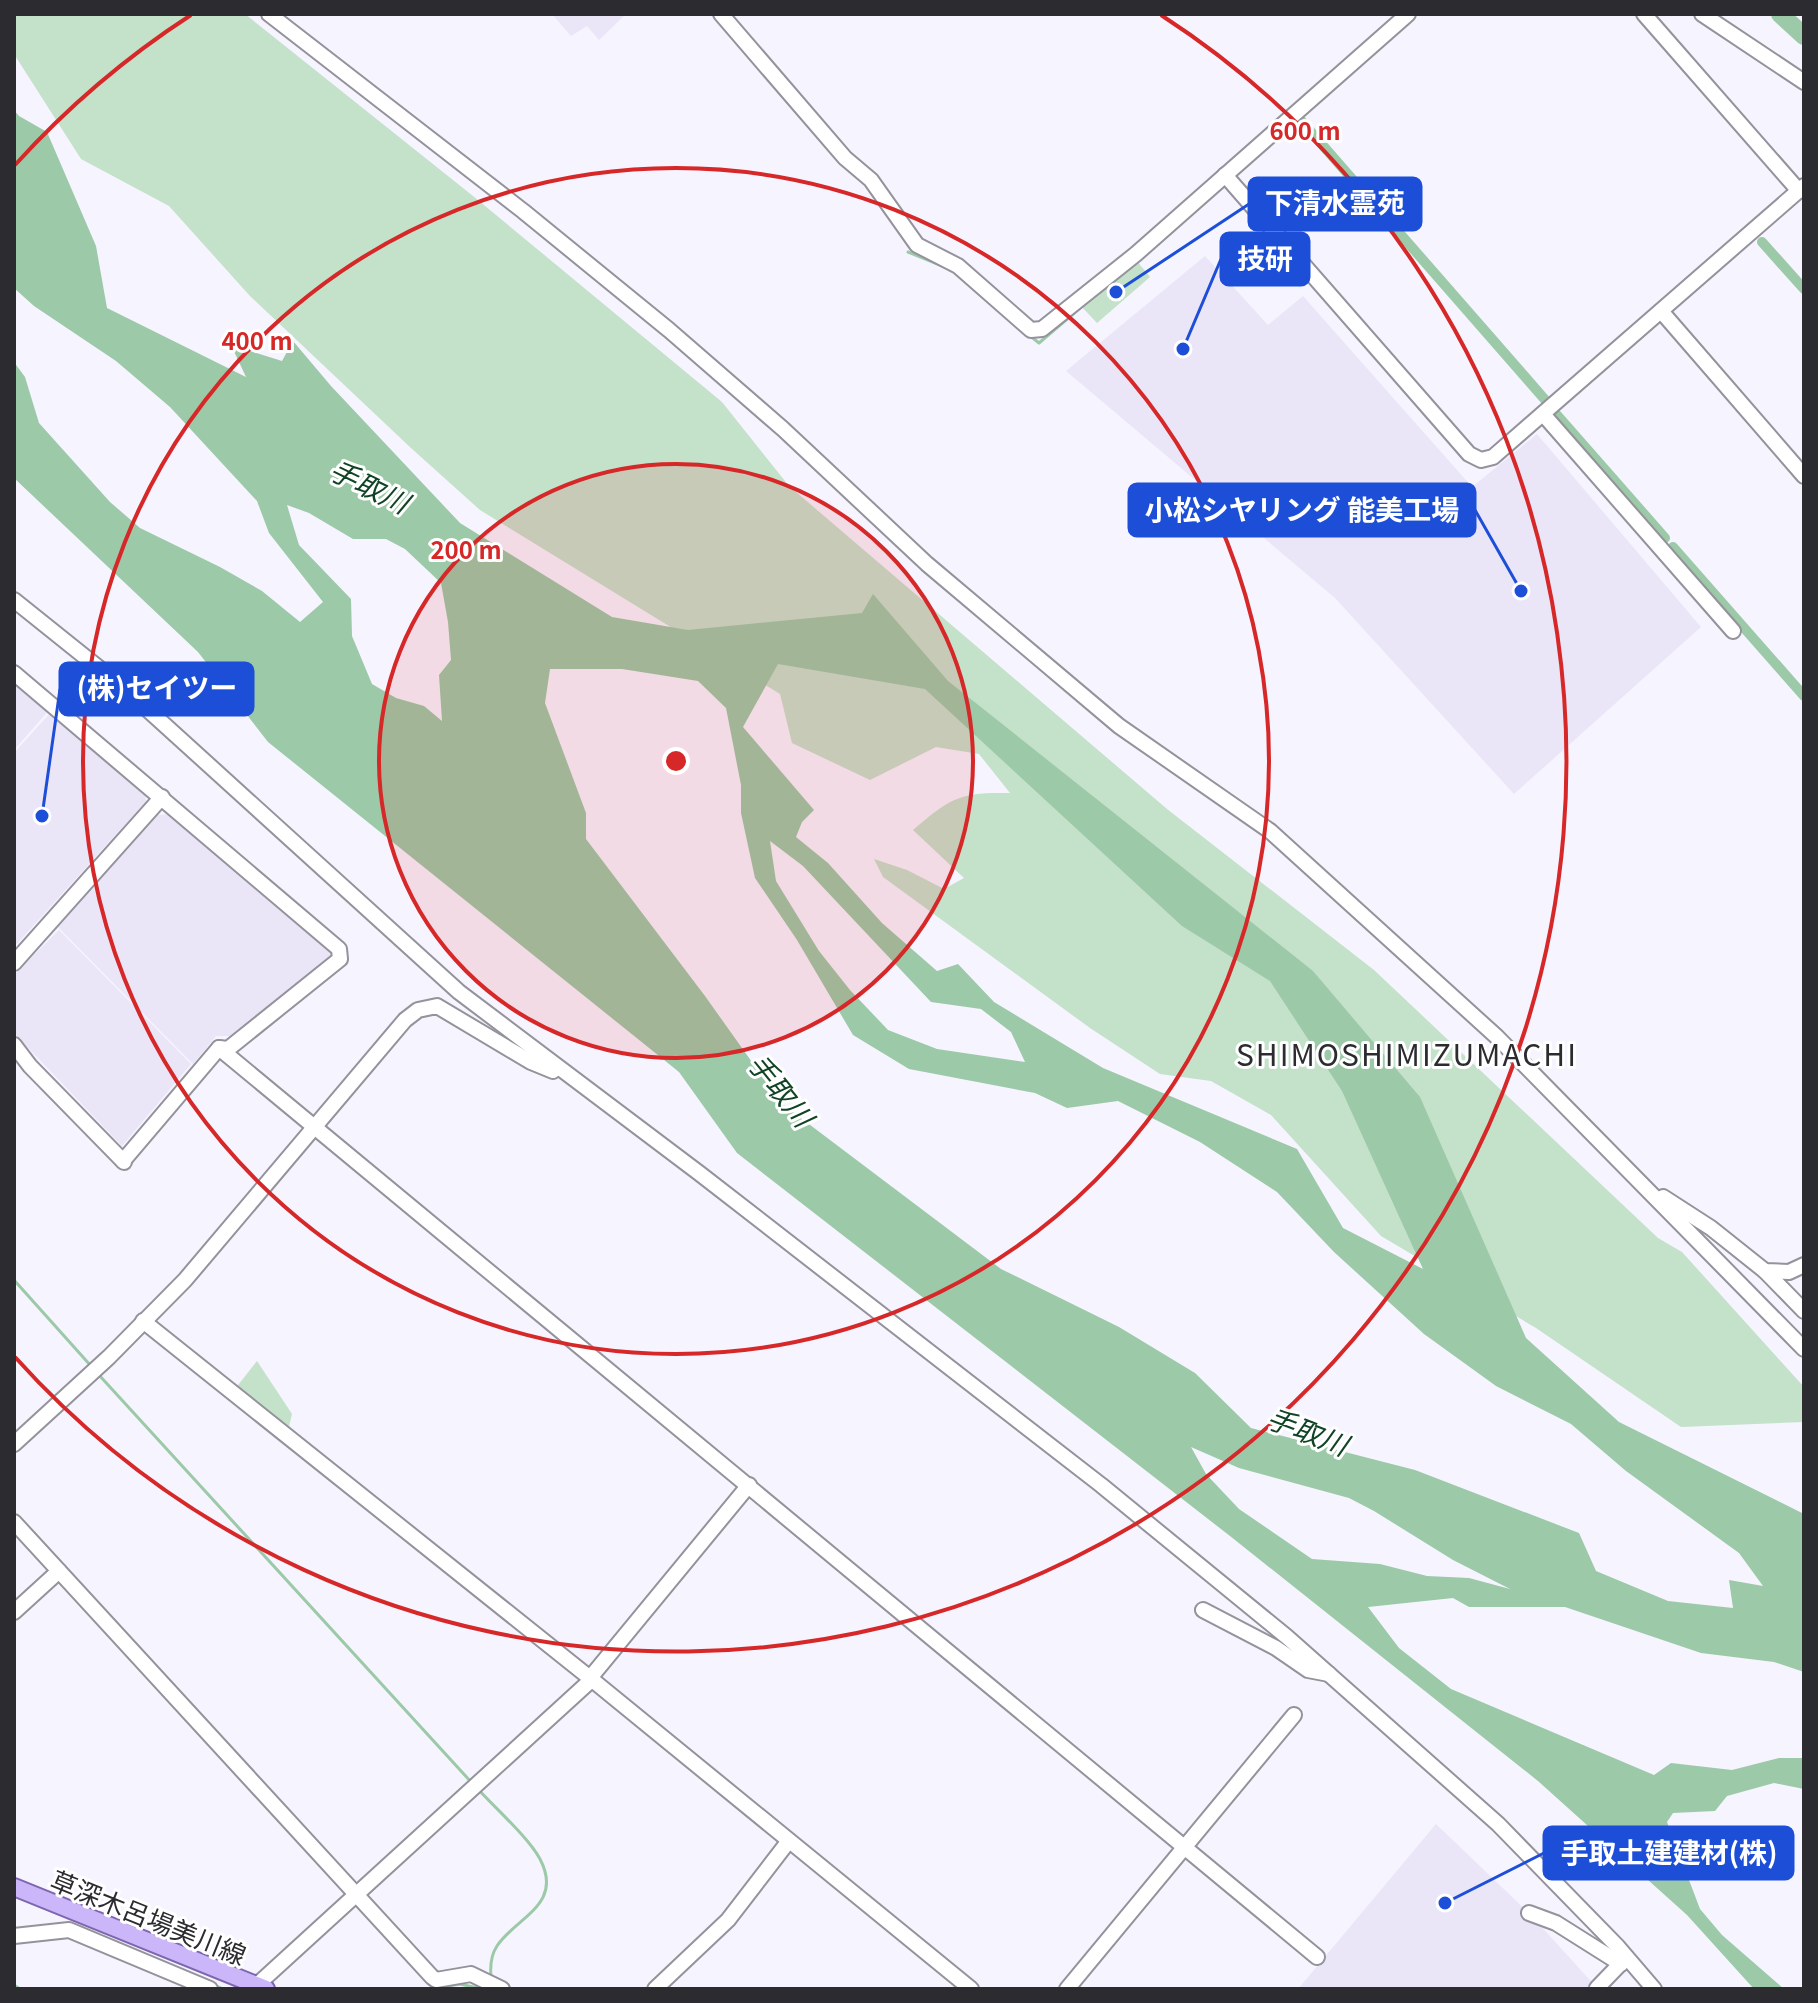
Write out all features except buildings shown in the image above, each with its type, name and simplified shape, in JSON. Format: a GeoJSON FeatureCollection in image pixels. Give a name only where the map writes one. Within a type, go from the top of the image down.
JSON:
{"type":"FeatureCollection","features":[{"type":"Feature","properties":{"kind":"main road","name":"草深木呂場美川線"},"geometry":{"type":"LineString","coordinates":[[14,1887],[217,1984],[262,1987]]}},
{"type":"Feature","properties":{"kind":"street"},"geometry":{"type":"LineString","coordinates":[[269,14],[523,211],[669,330],[783,429],[927,564],[1119,726],[1270,831],[1497,1037],[1804,1349]]}},
{"type":"Feature","properties":{"kind":"street"},"geometry":{"type":"LineString","coordinates":[[721,14],[845,158],[871,180],[917,245],[958,266],[1031,330],[1042,329],[1136,254],[1408,14]]}},
{"type":"Feature","properties":{"kind":"street"},"geometry":{"type":"LineString","coordinates":[[1225,175],[1469,454],[1481,460],[1493,457],[1801,188],[1644,14]]}},
{"type":"Feature","properties":{"kind":"street"},"geometry":{"type":"LineString","coordinates":[[1702,14],[1804,82]]}},
{"type":"Feature","properties":{"kind":"street"},"geometry":{"type":"LineString","coordinates":[[1661,311],[1804,476]]}},
{"type":"Feature","properties":{"kind":"street"},"geometry":{"type":"LineString","coordinates":[[1543,414],[1733,631]]}},
{"type":"Feature","properties":{"kind":"street"},"geometry":{"type":"LineString","coordinates":[[14,600],[125,689],[459,992],[699,1173],[1101,1485],[1287,1637],[1498,1824],[1623,1961],[1654,1989]]}},
{"type":"Feature","properties":{"kind":"street"},"geometry":{"type":"LineString","coordinates":[[14,673],[339,949],[340,959],[228,1049],[219,1048]]}},
{"type":"Feature","properties":{"kind":"street"},"geometry":{"type":"LineString","coordinates":[[14,963],[162,797]]}},
{"type":"Feature","properties":{"kind":"street"},"geometry":{"type":"LineString","coordinates":[[14,1444],[95,1370],[204,1260],[405,1020],[427,1006],[437,1006],[531,1062],[565,1073]]}},
{"type":"Feature","properties":{"kind":"street"},"geometry":{"type":"LineString","coordinates":[[17,1048],[30,1066],[124,1161],[219,1048]]}},
{"type":"Feature","properties":{"kind":"street"},"geometry":{"type":"LineString","coordinates":[[219,1048],[1317,1957]]}},
{"type":"Feature","properties":{"kind":"street"},"geometry":{"type":"LineString","coordinates":[[1639,1181],[1711,1228],[1765,1271],[1804,1311]]}},
{"type":"Feature","properties":{"kind":"street"},"geometry":{"type":"LineString","coordinates":[[1765,1271],[1789,1272],[1804,1265]]}},
{"type":"Feature","properties":{"kind":"street"},"geometry":{"type":"LineString","coordinates":[[143,1321],[590,1678],[971,1989]]}},
{"type":"Feature","properties":{"kind":"street"},"geometry":{"type":"LineString","coordinates":[[262,1987],[357,1894],[588,1683],[749,1485]]}},
{"type":"Feature","properties":{"kind":"street"},"geometry":{"type":"LineString","coordinates":[[14,1522],[436,1980],[471,1974],[502,1989]]}},
{"type":"Feature","properties":{"kind":"street"},"geometry":{"type":"LineString","coordinates":[[14,1612],[59,1571]]}},
{"type":"Feature","properties":{"kind":"street"},"geometry":{"type":"LineString","coordinates":[[1203,1610],[1276,1648],[1308,1670],[1330,1674]]}},
{"type":"Feature","properties":{"kind":"street"},"geometry":{"type":"LineString","coordinates":[[1067,1989],[1294,1715]]}},
{"type":"Feature","properties":{"kind":"street"},"geometry":{"type":"LineString","coordinates":[[655,1989],[728,1920],[788,1842]]}},
{"type":"Feature","properties":{"kind":"street"},"geometry":{"type":"LineString","coordinates":[[1529,1913],[1556,1923],[1623,1961]]}},
{"type":"Feature","properties":{"kind":"street"},"geometry":{"type":"LineString","coordinates":[[14,1936],[69,1930],[217,1984]]}},
{"type":"Feature","properties":{"kind":"street"},"geometry":{"type":"LineString","coordinates":[[1597,1988],[1623,1961]]}},
{"type":"Feature","properties":{"kind":"shaded area"},"geometry":{"type":"Polygon","coordinates":[[[14,14],[245,14],[473,196],[722,402],[789,486],[1167,809],[1374,970],[1658,1238],[1682,1252],[1804,1387],[1804,1422],[1681,1427],[1536,1328],[1381,1236],[1271,1115],[1211,1081],[1160,1074],[1090,1028],[883,877],[874,859],[907,870],[944,889],[964,878],[913,830],[957,799],[979,794],[1010,793],[979,754],[936,747],[870,780],[792,743],[780,694],[480,510],[250,296],[169,206],[81,159],[14,54],[14,14]]]}},
{"type":"Feature","properties":{"kind":"shaded area"},"geometry":{"type":"Polygon","coordinates":[[[552,14],[626,14],[599,40],[587,26],[571,36],[552,14]]]}},
{"type":"Feature","properties":{"kind":"shaded area"},"geometry":{"type":"Polygon","coordinates":[[[1205,256],[1268,325],[1303,296],[1472,487],[1537,434],[1701,627],[1514,794],[1335,598],[1066,371],[1205,256]]]}},
{"type":"Feature","properties":{"kind":"shaded area"},"geometry":{"type":"Polygon","coordinates":[[[1136,260],[1150,277],[1097,323],[1081,306],[1136,260]]]}},
{"type":"Feature","properties":{"kind":"shaded area"},"geometry":{"type":"Polygon","coordinates":[[[14,680],[50,709],[14,750],[14,680]]]}},
{"type":"Feature","properties":{"kind":"shaded area"},"geometry":{"type":"Polygon","coordinates":[[[52,711],[144,787],[146,801],[14,947],[14,753],[52,711]]]}},
{"type":"Feature","properties":{"kind":"shaded area"},"geometry":{"type":"Polygon","coordinates":[[[173,814],[333,954],[232,1036],[216,1036],[193,1064],[58,927],[158,815],[173,814]]]}},
{"type":"Feature","properties":{"kind":"shaded area"},"geometry":{"type":"Polygon","coordinates":[[[59,930],[191,1064],[122,1146],[14,1033],[14,975],[59,930]]]}},
{"type":"Feature","properties":{"kind":"shaded area"},"geometry":{"type":"Polygon","coordinates":[[[257,1361],[292,1414],[288,1431],[235,1389],[257,1361]]]}},
{"type":"Feature","properties":{"kind":"shaded area"},"geometry":{"type":"Polygon","coordinates":[[[1436,1824],[1529,1913],[1598,1989],[1298,1989],[1436,1824]]]}},
{"type":"Feature","properties":{"kind":"water","name":"手取川"},"geometry":{"type":"Polygon","coordinates":[[[14,110],[47,132],[96,246],[107,308],[246,377],[231,345],[282,361],[293,341],[331,386],[460,523],[612,617],[688,630],[862,613],[873,594],[948,681],[1313,971],[1420,1097],[1526,1338],[1619,1422],[1804,1514],[1804,1672],[1774,1662],[1701,1653],[1565,1607],[1469,1607],[1453,1598],[1368,1607],[1399,1648],[1451,1689],[1654,1775],[1671,1763],[1732,1770],[1779,1758],[1804,1758],[1804,1789],[1774,1783],[1727,1796],[1715,1811],[1673,1813],[1667,1822],[1700,1909],[1722,1935],[1784,1989],[1754,1989],[1687,1915],[1538,1781],[1230,1536],[737,1153],[679,1072],[268,742],[198,652],[14,478],[14,362],[25,377],[39,423],[110,502],[140,528],[262,591],[300,622],[323,602],[269,533],[257,501],[170,407],[116,361],[34,306],[14,288],[14,110]],[[287,505],[299,545],[351,599],[352,636],[372,684],[396,698],[424,706],[442,721],[439,675],[451,660],[441,583],[405,549],[386,539],[353,539],[309,513],[287,505]],[[778,664],[743,727],[814,810],[802,822],[796,837],[828,863],[882,923],[937,971],[958,964],[994,1002],[1103,1068],[1297,1149],[1343,1228],[1423,1269],[1342,1091],[1270,981],[1182,926],[925,689],[778,664]],[[550,669],[545,703],[586,813],[586,839],[705,996],[781,1103],[1001,1269],[1119,1327],[1195,1373],[1251,1428],[1415,1470],[1579,1533],[1596,1571],[1668,1601],[1733,1608],[1729,1580],[1763,1586],[1739,1553],[1626,1471],[1571,1424],[1496,1386],[1424,1334],[1334,1252],[1277,1192],[1200,1142],[1118,1101],[1067,1108],[1035,1093],[909,1069],[853,1035],[797,940],[755,878],[741,813],[741,785],[726,708],[698,681],[622,669],[550,669]],[[770,841],[776,881],[819,951],[888,1030],[937,1049],[1025,1062],[1011,1032],[981,1009],[931,1002],[803,866],[770,841]],[[1191,1447],[1206,1474],[1239,1509],[1312,1559],[1380,1564],[1427,1576],[1469,1578],[1510,1589],[1453,1560],[1349,1498],[1239,1468],[1191,1447]]]}},
{"type":"Feature","properties":{"kind":"waterway"},"geometry":{"type":"LineString","coordinates":[[1780,14],[1804,36]]}},
{"type":"Feature","properties":{"kind":"waterway"},"geometry":{"type":"LineString","coordinates":[[1298,117],[1547,402]]}},
{"type":"Feature","properties":{"kind":"waterway"},"geometry":{"type":"LineString","coordinates":[[1762,242],[1804,289]]}},
{"type":"Feature","properties":{"kind":"waterway"},"geometry":{"type":"LineString","coordinates":[[908,252],[945,267]]}},
{"type":"Feature","properties":{"kind":"waterway"},"geometry":{"type":"LineString","coordinates":[[1029,335],[1039,343],[1087,302]]}},
{"type":"Feature","properties":{"kind":"waterway"},"geometry":{"type":"LineString","coordinates":[[1557,415],[1665,538]]}},
{"type":"Feature","properties":{"kind":"waterway"},"geometry":{"type":"LineString","coordinates":[[1673,547],[1804,696]]}},
{"type":"Feature","properties":{"kind":"waterway"},"geometry":{"type":"LineString","coordinates":[[14,1280],[91,1366]]}},
{"type":"Feature","properties":{"kind":"waterway"},"geometry":{"type":"LineString","coordinates":[[99,1375],[472,1783]]}},
{"type":"Feature","properties":{"kind":"waterway"},"geometry":{"type":"LineString","coordinates":[[477,1788],[528,1841],[546,1875],[542,1899],[495,1949],[491,1977]]}},
{"type":"Feature","properties":{"kind":"waterway"},"geometry":{"type":"LineString","coordinates":[[430,1989],[460,1984],[482,1989]]}},
{"type":"Feature","properties":{"kind":"waterway"},"geometry":{"type":"LineString","coordinates":[[14,1985],[20,1989]]}},
{"type":"Feature","properties":{"kind":"waterway"},"geometry":{"type":"LineString","coordinates":[[213,1985],[223,1989]]}},
{"type":"Feature","properties":{"kind":"place","name":"下清水霊苑"},"geometry":{"type":"Point","coordinates":[1116,292]}},
{"type":"Feature","properties":{"kind":"place","name":"技研"},"geometry":{"type":"Point","coordinates":[1183,349]}},
{"type":"Feature","properties":{"kind":"place","name":"小松シヤリング 能美工場"},"geometry":{"type":"Point","coordinates":[1521,591]}},
{"type":"Feature","properties":{"kind":"place","name":"(株)セイツー"},"geometry":{"type":"Point","coordinates":[42,816]}},
{"type":"Feature","properties":{"kind":"place","name":"手取土建建材(株)"},"geometry":{"type":"Point","coordinates":[1445,1903]}},
{"type":"Feature","properties":{"kind":"district","name":"SHIMOSHIMIZUMACHI"},"geometry":{"type":"Point","coordinates":[1407,1053]}}]}
